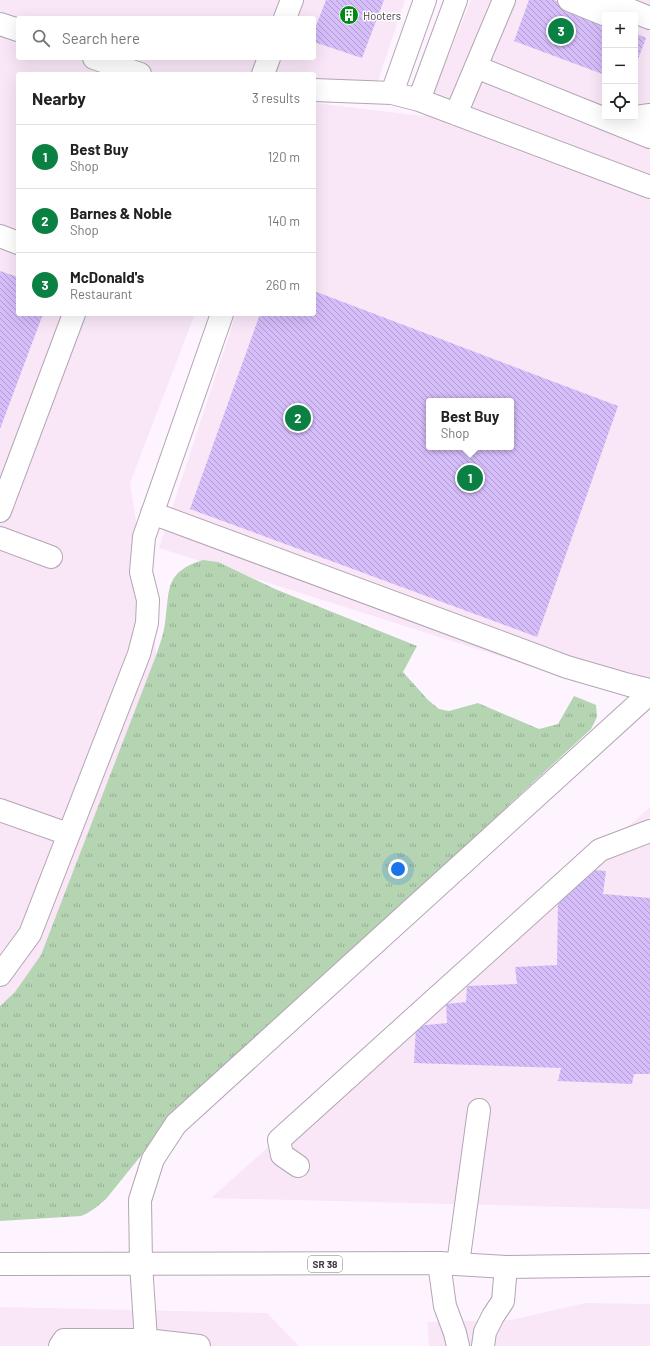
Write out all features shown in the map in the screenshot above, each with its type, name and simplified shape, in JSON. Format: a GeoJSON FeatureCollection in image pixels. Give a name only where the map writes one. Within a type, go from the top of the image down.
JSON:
{"type":"FeatureCollection","features":[{"type":"Feature","properties":{"kind":"main road"},"geometry":{"type":"LineString","coordinates":[[286,16],[292,0]]}},
{"type":"Feature","properties":{"kind":"main road"},"geometry":{"type":"LineString","coordinates":[[392,93],[425,0]]}},
{"type":"Feature","properties":{"kind":"main road"},"geometry":{"type":"LineString","coordinates":[[419,100],[456,0]]}},
{"type":"Feature","properties":{"kind":"main road"},"geometry":{"type":"LineString","coordinates":[[456,114],[504,0]]}},
{"type":"Feature","properties":{"kind":"main road"},"geometry":{"type":"LineString","coordinates":[[569,0],[602,13]]}},
{"type":"Feature","properties":{"kind":"main road"},"geometry":{"type":"LineString","coordinates":[[605,0],[650,18]]}},
{"type":"Feature","properties":{"kind":"main road"},"geometry":{"type":"LineString","coordinates":[[0,24],[16,29]]}},
{"type":"Feature","properties":{"kind":"main road"},"geometry":{"type":"LineString","coordinates":[[638,28],[650,34]]}},
{"type":"Feature","properties":{"kind":"main road"},"geometry":{"type":"LineString","coordinates":[[100,60],[134,72]]}},
{"type":"Feature","properties":{"kind":"main road"},"geometry":{"type":"LineString","coordinates":[[264,72],[268,60]]}},
{"type":"Feature","properties":{"kind":"main road"},"geometry":{"type":"LineString","coordinates":[[476,67],[650,137]]}},
{"type":"Feature","properties":{"kind":"main road"},"geometry":{"type":"LineString","coordinates":[[316,90],[392,93],[419,100],[650,187]]}},
{"type":"Feature","properties":{"kind":"main road"},"geometry":{"type":"LineString","coordinates":[[638,116],[650,114]]}},
{"type":"Feature","properties":{"kind":"main road"},"geometry":{"type":"LineString","coordinates":[[609,121],[616,120]]}},
{"type":"Feature","properties":{"kind":"main road"},"geometry":{"type":"LineString","coordinates":[[0,236],[16,242]]}},
{"type":"Feature","properties":{"kind":"main road"},"geometry":{"type":"LineString","coordinates":[[0,512],[73,316]]}},
{"type":"Feature","properties":{"kind":"main road"},"geometry":{"type":"LineString","coordinates":[[0,975],[30,934],[139,654],[147,623],[148,600],[142,572],[144,537],[221,316]]}},
{"type":"Feature","properties":{"kind":"main road"},"geometry":{"type":"LineString","coordinates":[[152,513],[567,667],[650,691]]}},
{"type":"Feature","properties":{"kind":"main road"},"geometry":{"type":"LineString","coordinates":[[0,538],[51,557]]}},
{"type":"Feature","properties":{"kind":"main road"},"geometry":{"type":"LineString","coordinates":[[146,1340],[140,1200],[153,1159],[176,1124],[650,691]]}},
{"type":"Feature","properties":{"kind":"main road"},"geometry":{"type":"LineString","coordinates":[[0,810],[68,834]]}},
{"type":"Feature","properties":{"kind":"main road"},"geometry":{"type":"LineString","coordinates":[[298,1166],[282,1155],[279,1140],[600,850],[650,831]]}},
{"type":"Feature","properties":{"kind":"main road"},"geometry":{"type":"LineString","coordinates":[[458,1346],[455,1333],[444,1306],[448,1264],[479,1110]]}},
{"type":"Feature","properties":{"kind":"main road","name":"SR 38"},"geometry":{"type":"LineString","coordinates":[[0,1264],[448,1264],[506,1267],[650,1265]]}},
{"type":"Feature","properties":{"kind":"main road"},"geometry":{"type":"LineString","coordinates":[[483,1346],[485,1332],[503,1301],[506,1267]]}},
{"type":"Feature","properties":{"kind":"main road"},"geometry":{"type":"LineString","coordinates":[[60,1346],[64,1340],[146,1340],[199,1346]]}},
{"type":"Feature","properties":{"kind":"shaded area"},"geometry":{"type":"Polygon","coordinates":[[[0,0],[405,0],[378,81],[316,81],[316,72],[16,72],[16,316],[194,316],[130,483],[160,677],[45,970],[0,1005],[0,0]]]}},
{"type":"Feature","properties":{"kind":"shaded area"},"geometry":{"type":"Polygon","coordinates":[[[471,0],[650,0],[650,704],[159,548],[235,316],[316,316],[316,103],[424,116],[471,0]]]}},
{"type":"Feature","properties":{"kind":"shaded area"},"geometry":{"type":"Polygon","coordinates":[[[650,807],[650,1209],[211,1198],[650,807]]]}},
{"type":"Feature","properties":{"kind":"shaded area"},"geometry":{"type":"Polygon","coordinates":[[[585,1303],[650,1304],[650,1346],[429,1346],[427,1322],[511,1320],[585,1303]]]}},
{"type":"Feature","properties":{"kind":"shaded area"},"geometry":{"type":"Polygon","coordinates":[[[0,1307],[267,1313],[299,1346],[0,1346],[0,1307]]]}},
{"type":"Feature","properties":{"kind":"green space"},"geometry":{"type":"Polygon","coordinates":[[[203,560],[218,562],[275,589],[417,646],[403,672],[428,700],[439,709],[449,711],[478,703],[539,729],[558,724],[574,696],[596,705],[597,717],[591,729],[173,1116],[106,1199],[91,1211],[81,1216],[0,1221],[0,1006],[15,992],[41,955],[157,653],[164,630],[171,583],[181,570],[203,560]]]}},
{"type":"Feature","properties":{"kind":"building","name":"Hooters"},"geometry":{"type":"Polygon","coordinates":[[[326,0],[384,0],[362,58],[316,43],[316,26],[326,0]]]}},
{"type":"Feature","properties":{"kind":"building"},"geometry":{"type":"Polygon","coordinates":[[[529,0],[554,0],[602,20],[602,74],[514,41],[529,0]]]}},
{"type":"Feature","properties":{"kind":"building"},"geometry":{"type":"Polygon","coordinates":[[[638,34],[646,38],[638,59],[638,34]]]}},
{"type":"Feature","properties":{"kind":"building"},"geometry":{"type":"Polygon","coordinates":[[[0,271],[16,276],[16,316],[42,316],[0,429],[0,271]]]}},
{"type":"Feature","properties":{"kind":"building"},"geometry":{"type":"Polygon","coordinates":[[[316,292],[618,406],[537,637],[190,509],[259,316],[316,316],[316,292]]]}},
{"type":"Feature","properties":{"kind":"building"},"geometry":{"type":"Polygon","coordinates":[[[594,870],[606,871],[603,894],[650,898],[650,1074],[634,1074],[632,1084],[558,1081],[561,1068],[414,1063],[416,1026],[447,1023],[446,1004],[466,1002],[467,986],[517,984],[515,967],[557,965],[558,900],[594,870]]]}},
{"type":"Feature","properties":{"kind":"place","name":"Hooters"},"geometry":{"type":"Point","coordinates":[349,15]}},
{"type":"Feature","properties":{"kind":"place","name":"McDonald's"},"geometry":{"type":"Point","coordinates":[561,31]}},
{"type":"Feature","properties":{"kind":"place","name":"Barnes & Noble"},"geometry":{"type":"Point","coordinates":[298,418]}},
{"type":"Feature","properties":{"kind":"place","name":"Best Buy"},"geometry":{"type":"Point","coordinates":[470,478]}}]}
